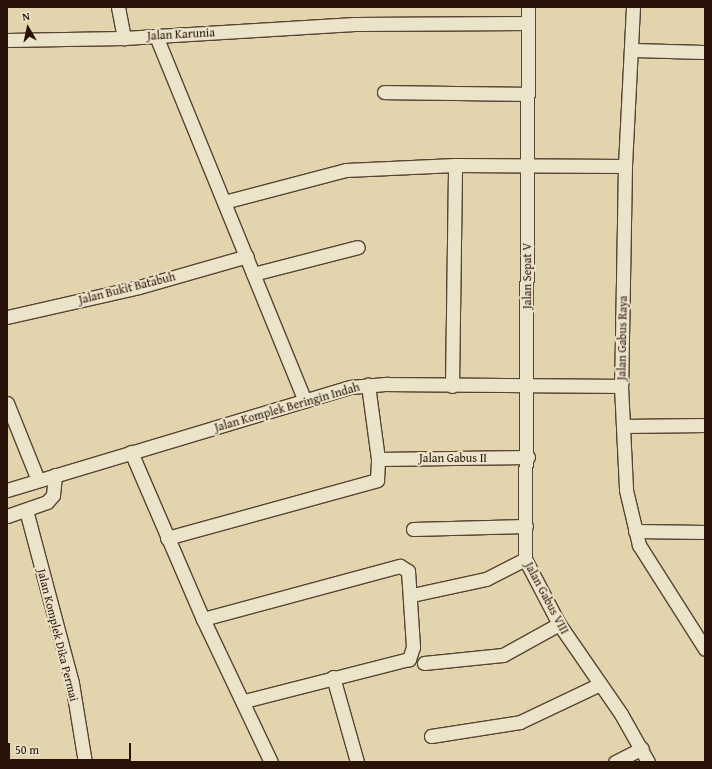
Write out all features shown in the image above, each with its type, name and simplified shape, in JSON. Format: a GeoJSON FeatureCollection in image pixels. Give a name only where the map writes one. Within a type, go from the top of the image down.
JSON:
{"type":"FeatureCollection","features":[{"type":"Feature","properties":{"kind":"street"},"geometry":{"type":"LineString","coordinates":[[118,7],[124,38]]}},
{"type":"Feature","properties":{"kind":"street","name":"Jalan Sepat V"},"geometry":{"type":"LineString","coordinates":[[527,387],[528,7]]}},
{"type":"Feature","properties":{"kind":"street","name":"Jalan Gabus Raya"},"geometry":{"type":"LineString","coordinates":[[633,7],[625,166],[621,386],[626,490],[639,545],[705,649]]}},
{"type":"Feature","properties":{"kind":"street","name":"Jalan Karunia"},"geometry":{"type":"LineString","coordinates":[[7,40],[124,38],[355,24],[528,23]]}},
{"type":"Feature","properties":{"kind":"street"},"geometry":{"type":"LineString","coordinates":[[156,36],[247,256],[305,402]]}},
{"type":"Feature","properties":{"kind":"street"},"geometry":{"type":"LineString","coordinates":[[632,50],[705,52]]}},
{"type":"Feature","properties":{"kind":"street"},"geometry":{"type":"LineString","coordinates":[[384,92],[527,94]]}},
{"type":"Feature","properties":{"kind":"street"},"geometry":{"type":"LineString","coordinates":[[224,202],[346,170],[455,165],[527,164],[625,166]]}},
{"type":"Feature","properties":{"kind":"street"},"geometry":{"type":"LineString","coordinates":[[452,386],[455,165]]}},
{"type":"Feature","properties":{"kind":"street"},"geometry":{"type":"LineString","coordinates":[[253,274],[358,247]]}},
{"type":"Feature","properties":{"kind":"street","name":"Jalan Bukit Batabuh"},"geometry":{"type":"LineString","coordinates":[[7,316],[138,287],[247,256]]}},
{"type":"Feature","properties":{"kind":"street"},"geometry":{"type":"LineString","coordinates":[[368,384],[527,387],[621,386]]}},
{"type":"Feature","properties":{"kind":"street","name":"Jalan Komplek Beringin Indah"},"geometry":{"type":"LineString","coordinates":[[7,490],[131,452],[368,384],[380,476],[372,484],[167,538]]}},
{"type":"Feature","properties":{"kind":"street","name":"Jalan Gabus VIII"},"geometry":{"type":"LineString","coordinates":[[527,387],[528,457],[525,559],[559,624],[598,685],[642,748],[648,762]]}},
{"type":"Feature","properties":{"kind":"street"},"geometry":{"type":"LineString","coordinates":[[7,402],[38,480]]}},
{"type":"Feature","properties":{"kind":"street"},"geometry":{"type":"LineString","coordinates":[[623,426],[705,425]]}},
{"type":"Feature","properties":{"kind":"street"},"geometry":{"type":"LineString","coordinates":[[131,452],[203,619],[244,701],[271,762]]}},
{"type":"Feature","properties":{"kind":"street","name":"Jalan Gabus II"},"geometry":{"type":"LineString","coordinates":[[378,458],[528,457]]}},
{"type":"Feature","properties":{"kind":"street"},"geometry":{"type":"LineString","coordinates":[[7,516],[47,502],[52,495],[55,475]]}},
{"type":"Feature","properties":{"kind":"street","name":"Jalan Komplek Dika Permai"},"geometry":{"type":"LineString","coordinates":[[26,510],[72,683],[85,762]]}},
{"type":"Feature","properties":{"kind":"street"},"geometry":{"type":"LineString","coordinates":[[413,529],[526,526]]}},
{"type":"Feature","properties":{"kind":"street"},"geometry":{"type":"LineString","coordinates":[[635,531],[705,532]]}},
{"type":"Feature","properties":{"kind":"street"},"geometry":{"type":"LineString","coordinates":[[412,595],[486,579],[525,559]]}},
{"type":"Feature","properties":{"kind":"street"},"geometry":{"type":"LineString","coordinates":[[203,619],[400,566],[408,570],[412,595],[413,647],[409,659],[333,677],[244,701]]}},
{"type":"Feature","properties":{"kind":"street"},"geometry":{"type":"LineString","coordinates":[[424,663],[503,655],[559,624]]}},
{"type":"Feature","properties":{"kind":"street"},"geometry":{"type":"LineString","coordinates":[[333,677],[357,762]]}},
{"type":"Feature","properties":{"kind":"street"},"geometry":{"type":"LineString","coordinates":[[431,736],[520,722],[598,685]]}},
{"type":"Feature","properties":{"kind":"street"},"geometry":{"type":"LineString","coordinates":[[615,762],[642,748]]}}]}
